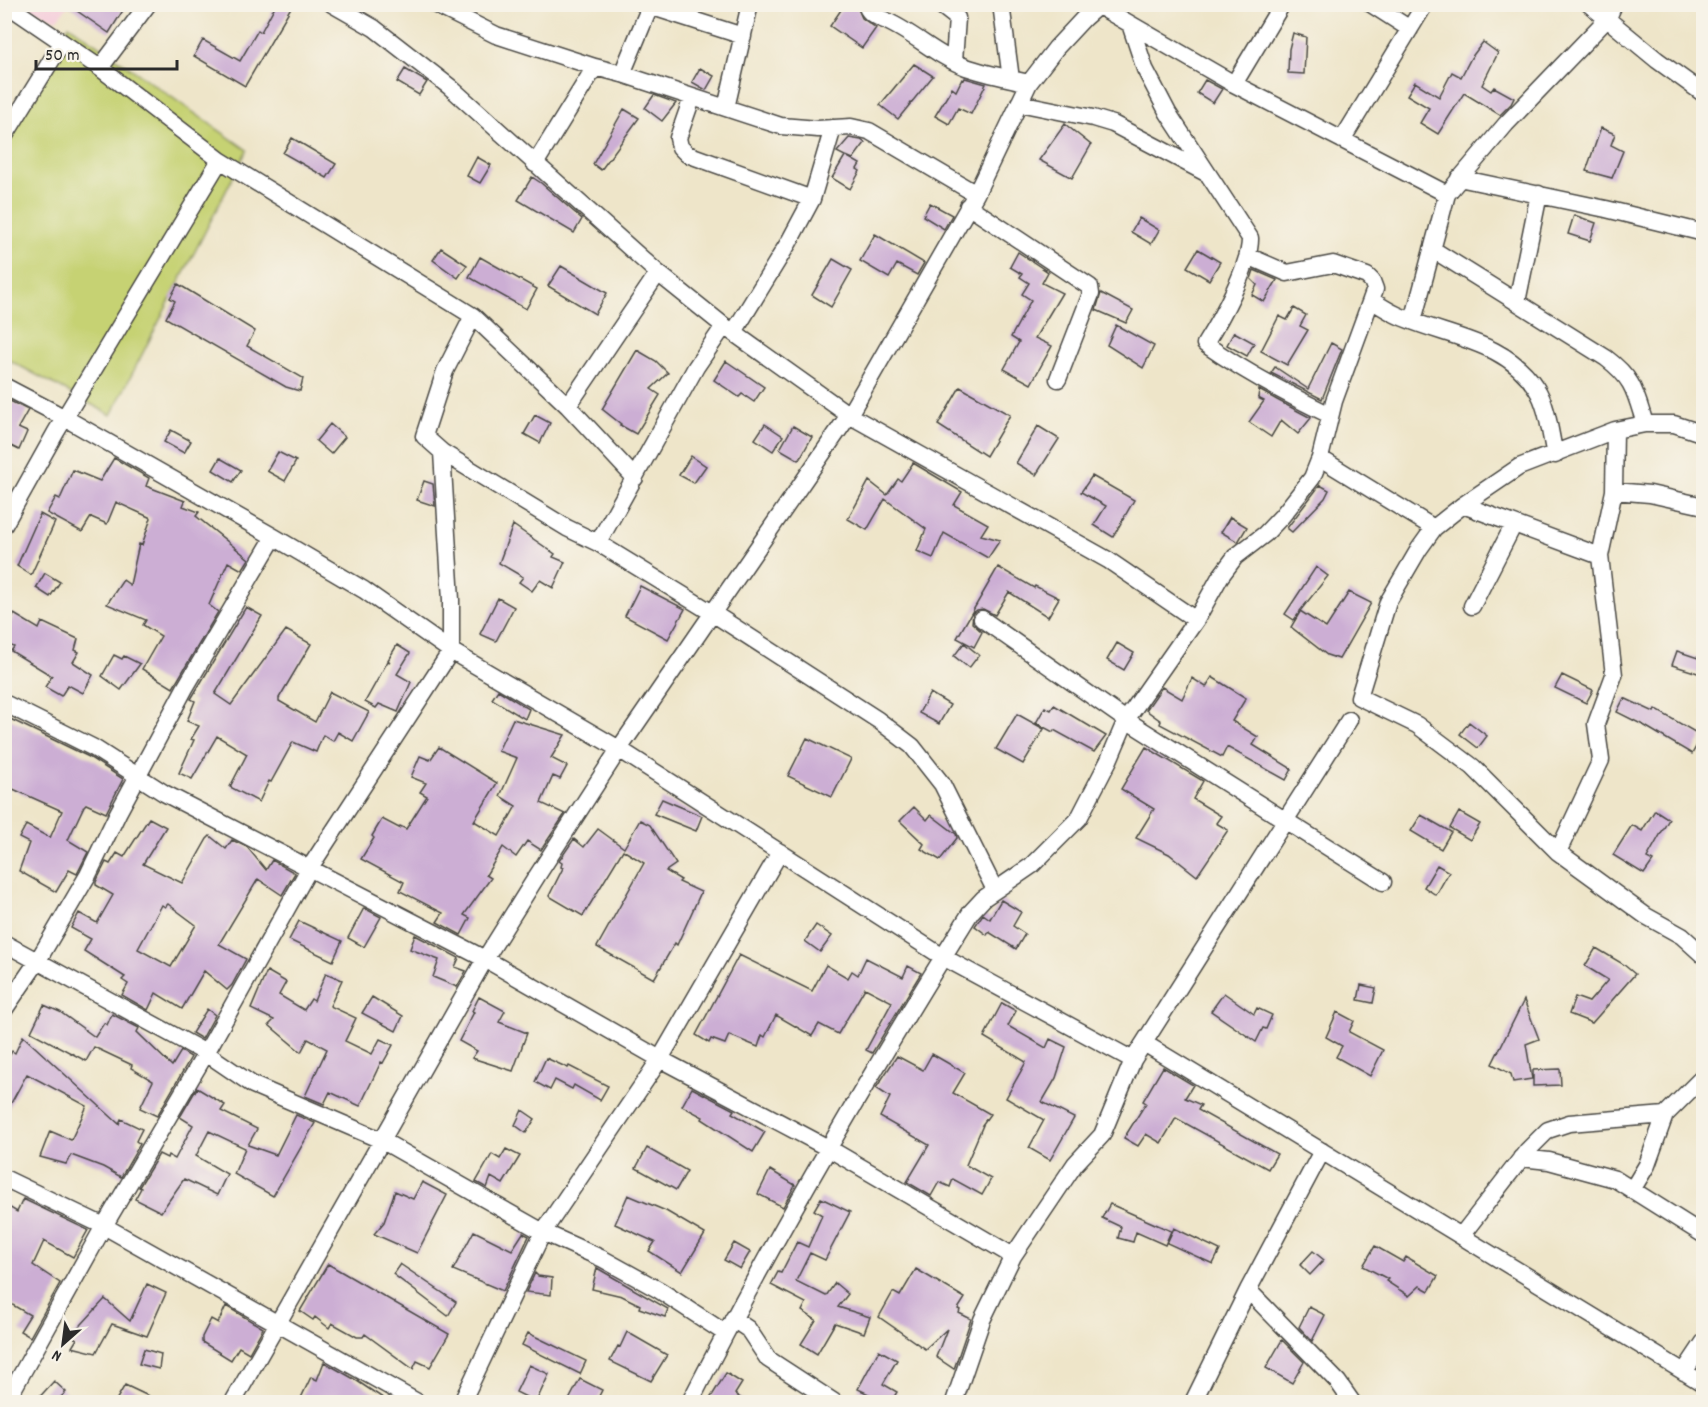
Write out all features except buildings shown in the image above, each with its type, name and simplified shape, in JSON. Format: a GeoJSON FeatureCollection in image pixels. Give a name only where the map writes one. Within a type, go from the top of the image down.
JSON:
{"type":"FeatureCollection","features":[{"type":"Feature","properties":{"kind":"street"},"geometry":{"type":"LineString","coordinates":[[6,4],[100,68],[220,160],[473,316],[568,406],[635,478]]}},
{"type":"Feature","properties":{"kind":"street"},"geometry":{"type":"LineString","coordinates":[[100,68],[148,4]]}},
{"type":"Feature","properties":{"kind":"street"},"geometry":{"type":"LineString","coordinates":[[434,4],[496,35],[782,126],[818,129],[851,127],[869,131],[972,200],[1090,287],[1091,294],[1058,379]]}},
{"type":"Feature","properties":{"kind":"street"},"geometry":{"type":"LineString","coordinates":[[726,108],[750,4]]}},
{"type":"Feature","properties":{"kind":"street"},"geometry":{"type":"LineString","coordinates":[[866,4],[868,11],[873,15],[902,27],[966,67],[1029,83]]}},
{"type":"Feature","properties":{"kind":"street"},"geometry":{"type":"LineString","coordinates":[[939,4],[957,18],[954,61]]}},
{"type":"Feature","properties":{"kind":"street"},"geometry":{"type":"LineString","coordinates":[[1001,4],[1011,79]]}},
{"type":"Feature","properties":{"kind":"street"},"geometry":{"type":"LineString","coordinates":[[1234,84],[1282,4]]}},
{"type":"Feature","properties":{"kind":"street"},"geometry":{"type":"LineString","coordinates":[[1371,4],[1410,29]]}},
{"type":"Feature","properties":{"kind":"street"},"geometry":{"type":"LineString","coordinates":[[1342,140],[1425,4]]}},
{"type":"Feature","properties":{"kind":"street"},"geometry":{"type":"LineString","coordinates":[[1589,4],[1611,11],[1657,60],[1704,94]]}},
{"type":"Feature","properties":{"kind":"street"},"geometry":{"type":"LineString","coordinates":[[622,74],[648,5],[743,36]]}},
{"type":"Feature","properties":{"kind":"street"},"geometry":{"type":"LineString","coordinates":[[233,1402],[485,959],[619,749],[849,415],[972,200],[1029,83],[1056,48],[1084,18],[1100,5],[1234,84],[1447,194]]}},
{"type":"Feature","properties":{"kind":"street"},"geometry":{"type":"LineString","coordinates":[[339,6],[374,28],[450,87],[658,273],[729,329],[849,415],[1108,560],[1196,620]]}},
{"type":"Feature","properties":{"kind":"street"},"geometry":{"type":"LineString","coordinates":[[1413,321],[1447,194],[1506,124],[1611,11]]}},
{"type":"Feature","properties":{"kind":"street"},"geometry":{"type":"LineString","coordinates":[[1130,24],[1145,69],[1168,113],[1247,230],[1250,238],[1251,248],[1248,256],[1216,326],[1205,344],[1252,375],[1330,415]]}},
{"type":"Feature","properties":{"kind":"street"},"geometry":{"type":"LineString","coordinates":[[4,137],[62,44]]}},
{"type":"Feature","properties":{"kind":"street"},"geometry":{"type":"LineString","coordinates":[[536,164],[595,67]]}},
{"type":"Feature","properties":{"kind":"street"},"geometry":{"type":"LineString","coordinates":[[692,98],[678,138],[680,147],[687,154],[812,199]]}},
{"type":"Feature","properties":{"kind":"street"},"geometry":{"type":"LineString","coordinates":[[1019,103],[1113,124],[1209,175]]}},
{"type":"Feature","properties":{"kind":"street"},"geometry":{"type":"LineString","coordinates":[[598,543],[696,367],[729,329],[789,242],[812,199],[833,128]]}},
{"type":"Feature","properties":{"kind":"street"},"geometry":{"type":"LineString","coordinates":[[4,525],[65,418],[220,160]]}},
{"type":"Feature","properties":{"kind":"street"},"geometry":{"type":"LineString","coordinates":[[1459,178],[1704,233]]}},
{"type":"Feature","properties":{"kind":"street"},"geometry":{"type":"LineString","coordinates":[[1517,302],[1539,195]]}},
{"type":"Feature","properties":{"kind":"street"},"geometry":{"type":"LineString","coordinates":[[1432,249],[1622,370],[1633,386],[1645,424]]}},
{"type":"Feature","properties":{"kind":"street"},"geometry":{"type":"LineString","coordinates":[[690,1402],[729,1326],[828,1148],[971,912],[984,898],[1031,866],[1079,818],[1109,760],[1126,720],[1196,620],[1220,577],[1235,557],[1265,534],[1282,516],[1312,478],[1320,458],[1330,415],[1375,289],[1372,281],[1360,272],[1333,264],[1287,273],[1248,256]]}},
{"type":"Feature","properties":{"kind":"street"},"geometry":{"type":"LineString","coordinates":[[568,406],[658,273]]}},
{"type":"Feature","properties":{"kind":"street"},"geometry":{"type":"LineString","coordinates":[[1371,300],[1395,314],[1460,336],[1497,352],[1523,372],[1542,400],[1555,455]]}},
{"type":"Feature","properties":{"kind":"street"},"geometry":{"type":"LineString","coordinates":[[473,316],[445,371],[424,436],[442,452],[714,614],[878,720],[912,746],[942,784],[995,890]]}},
{"type":"Feature","properties":{"kind":"street"},"geometry":{"type":"LineString","coordinates":[[4,386],[65,418],[274,537],[364,591],[451,651],[619,749],[943,957],[1133,1060]]}},
{"type":"Feature","properties":{"kind":"street"},"geometry":{"type":"LineString","coordinates":[[1704,434],[1674,424],[1645,424],[1615,430],[1519,467],[1463,505],[1434,528],[1388,602],[1359,697],[1418,725],[1473,767],[1558,852],[1646,916],[1682,936],[1704,956]]}},
{"type":"Feature","properties":{"kind":"street"},"geometry":{"type":"LineString","coordinates":[[1558,852],[1601,759],[1596,724],[1614,675],[1600,556],[1614,491],[1615,430]]}},
{"type":"Feature","properties":{"kind":"street"},"geometry":{"type":"LineString","coordinates":[[6,1402],[309,869],[451,651],[451,600],[442,452]]}},
{"type":"Feature","properties":{"kind":"street"},"geometry":{"type":"LineString","coordinates":[[1320,458],[1434,528]]}},
{"type":"Feature","properties":{"kind":"street"},"geometry":{"type":"LineString","coordinates":[[1614,491],[1650,494],[1704,506]]}},
{"type":"Feature","properties":{"kind":"street"},"geometry":{"type":"LineString","coordinates":[[1463,505],[1600,556]]}},
{"type":"Feature","properties":{"kind":"street"},"geometry":{"type":"LineString","coordinates":[[1472,606],[1514,524]]}},
{"type":"Feature","properties":{"kind":"street"},"geometry":{"type":"LineString","coordinates":[[4,1010],[37,962],[87,875],[185,688],[274,537]]}},
{"type":"Feature","properties":{"kind":"street"},"geometry":{"type":"LineString","coordinates":[[982,619],[1126,720],[1383,882]]}},
{"type":"Feature","properties":{"kind":"street"},"geometry":{"type":"LineString","coordinates":[[4,703],[94,748],[137,777],[309,869],[485,959],[660,1059],[828,1148],[1013,1256]]}},
{"type":"Feature","properties":{"kind":"street"},"geometry":{"type":"LineString","coordinates":[[954,1402],[982,1320],[1013,1256],[1075,1164],[1102,1135],[1133,1060],[1349,720]]}},
{"type":"Feature","properties":{"kind":"street"},"geometry":{"type":"LineString","coordinates":[[462,1402],[543,1232],[660,1059],[780,852]]}},
{"type":"Feature","properties":{"kind":"street"},"geometry":{"type":"LineString","coordinates":[[1682,936],[1704,939]]}},
{"type":"Feature","properties":{"kind":"street"},"geometry":{"type":"LineString","coordinates":[[4,944],[206,1053],[253,1085],[382,1141],[543,1232],[603,1259],[729,1326],[748,1329],[768,1359],[834,1402]]}},
{"type":"Feature","properties":{"kind":"street"},"geometry":{"type":"LineString","coordinates":[[1144,1043],[1704,1384]]}},
{"type":"Feature","properties":{"kind":"street"},"geometry":{"type":"LineString","coordinates":[[1632,1190],[1647,1165],[1665,1115],[1704,1076]]}},
{"type":"Feature","properties":{"kind":"street"},"geometry":{"type":"LineString","coordinates":[[1461,1236],[1521,1158],[1543,1134],[1554,1126],[1665,1115]]}},
{"type":"Feature","properties":{"kind":"street"},"geometry":{"type":"LineString","coordinates":[[1193,1402],[1200,1392],[1248,1290],[1322,1151]]}},
{"type":"Feature","properties":{"kind":"street"},"geometry":{"type":"LineString","coordinates":[[1521,1158],[1549,1161],[1615,1179],[1704,1235]]}},
{"type":"Feature","properties":{"kind":"street"},"geometry":{"type":"LineString","coordinates":[[4,1178],[104,1226],[417,1402]]}},
{"type":"Feature","properties":{"kind":"street"},"geometry":{"type":"LineString","coordinates":[[1248,1290],[1338,1382],[1352,1402]]}},
{"type":"Feature","properties":{"kind":"street"},"geometry":{"type":"LineString","coordinates":[[1684,1372],[1704,1342]]}},
{"type":"Feature","properties":{"kind":"shaded area"},"geometry":{"type":"Polygon","coordinates":[[[23,5],[69,5],[56,20],[23,5]]]}},
{"type":"Feature","properties":{"kind":"green space"},"geometry":{"type":"Polygon","coordinates":[[[69,25],[247,150],[111,415],[5,358],[5,143],[69,25]]]}}]}
